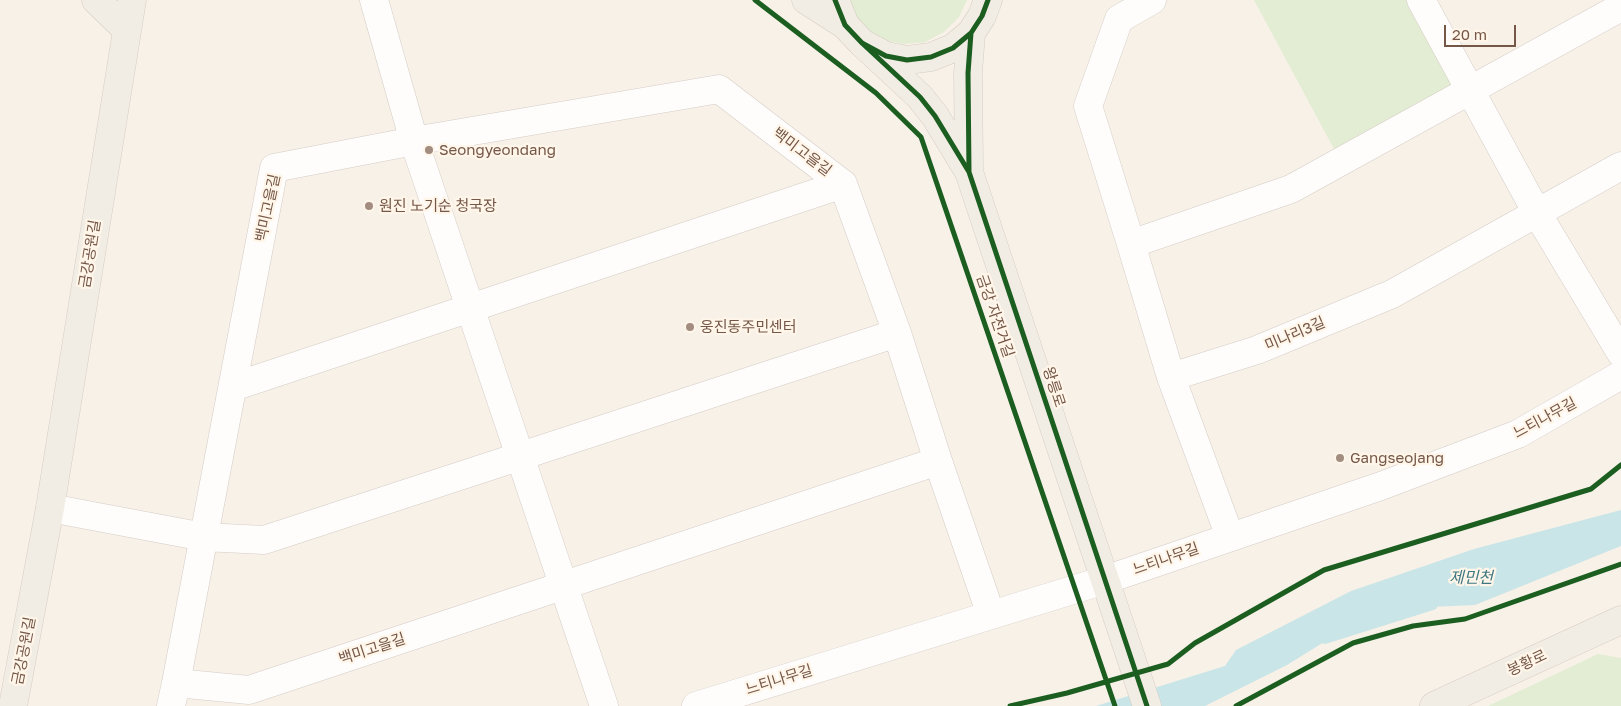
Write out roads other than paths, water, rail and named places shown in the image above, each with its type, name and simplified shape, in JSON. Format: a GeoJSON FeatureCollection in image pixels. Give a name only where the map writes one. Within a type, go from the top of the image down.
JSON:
{"type":"FeatureCollection","features":[{"type":"Feature","properties":{"kind":"main road"},"geometry":{"type":"LineString","coordinates":[[96,0],[126,29]]}},
{"type":"Feature","properties":{"kind":"main road","name":"금강공원길"},"geometry":{"type":"LineString","coordinates":[[13,706],[50,508],[132,0]]}},
{"type":"Feature","properties":{"kind":"main road"},"geometry":{"type":"LineString","coordinates":[[806,0],[886,56],[908,60],[931,57],[953,48],[971,33],[982,16],[988,0]]}},
{"type":"Feature","properties":{"kind":"main road"},"geometry":{"type":"LineString","coordinates":[[834,0],[854,34],[920,97],[935,116],[969,172]]}},
{"type":"Feature","properties":{"kind":"main road"},"geometry":{"type":"LineString","coordinates":[[969,172],[968,73],[971,33]]}},
{"type":"Feature","properties":{"kind":"main road","name":"왕릉로"},"geometry":{"type":"LineString","coordinates":[[969,172],[1147,706]]}},
{"type":"Feature","properties":{"kind":"main road","name":"봉황로"},"geometry":{"type":"LineString","coordinates":[[1434,706],[1621,620]]}},
{"type":"Feature","properties":{"kind":"street"},"geometry":{"type":"LineString","coordinates":[[374,0],[414,141],[604,706]]}},
{"type":"Feature","properties":{"kind":"street"},"geometry":{"type":"LineString","coordinates":[[1152,0],[1119,19],[1088,106],[1171,377],[1230,537]]}},
{"type":"Feature","properties":{"kind":"street"},"geometry":{"type":"LineString","coordinates":[[1421,0],[1472,90],[1537,213],[1621,353]]}},
{"type":"Feature","properties":{"kind":"street"},"geometry":{"type":"LineString","coordinates":[[1131,244],[1291,189],[1621,7]]}},
{"type":"Feature","properties":{"kind":"street","name":"백미고을길"},"geometry":{"type":"LineString","coordinates":[[843,184],[719,89],[414,141],[274,168],[173,695],[249,690],[938,461]]}},
{"type":"Feature","properties":{"kind":"street","name":"미나리3길"},"geometry":{"type":"LineString","coordinates":[[1171,377],[1257,350],[1392,294],[1621,166]]}},
{"type":"Feature","properties":{"kind":"street"},"geometry":{"type":"LineString","coordinates":[[843,184],[897,333],[938,461],[991,615]]}},
{"type":"Feature","properties":{"kind":"street","name":"백미고을길"},"geometry":{"type":"LineString","coordinates":[[233,387],[843,184]]}},
{"type":"Feature","properties":{"kind":"street"},"geometry":{"type":"LineString","coordinates":[[50,508],[204,537],[264,540],[897,333]]}},
{"type":"Feature","properties":{"kind":"street","name":"느티나무길"},"geometry":{"type":"LineString","coordinates":[[696,706],[1105,580],[1380,486],[1518,434],[1621,376]]}},
{"type":"Feature","properties":{"kind":"water","name":"제민천"},"geometry":{"type":"Polygon","coordinates":[[[1621,510],[1621,546],[1475,605],[1430,607],[1329,639],[1287,665],[1205,706],[1096,706],[1225,666],[1236,650],[1351,591],[1474,549],[1621,510]]]}},
{"type":"Feature","properties":{"kind":"waterway","name":"제민천"},"geometry":{"type":"LineString","coordinates":[[1325,640],[1433,606]]}},
{"type":"Feature","properties":{"kind":"place","name":"Seongyeondang"},"geometry":{"type":"Point","coordinates":[429,150]}},
{"type":"Feature","properties":{"kind":"place","name":"원진 노기순 청국장"},"geometry":{"type":"Point","coordinates":[369,206]}},
{"type":"Feature","properties":{"kind":"place","name":"웅진동주민센터"},"geometry":{"type":"Point","coordinates":[690,327]}},
{"type":"Feature","properties":{"kind":"place","name":"Gangseojang"},"geometry":{"type":"Point","coordinates":[1340,458]}}]}
